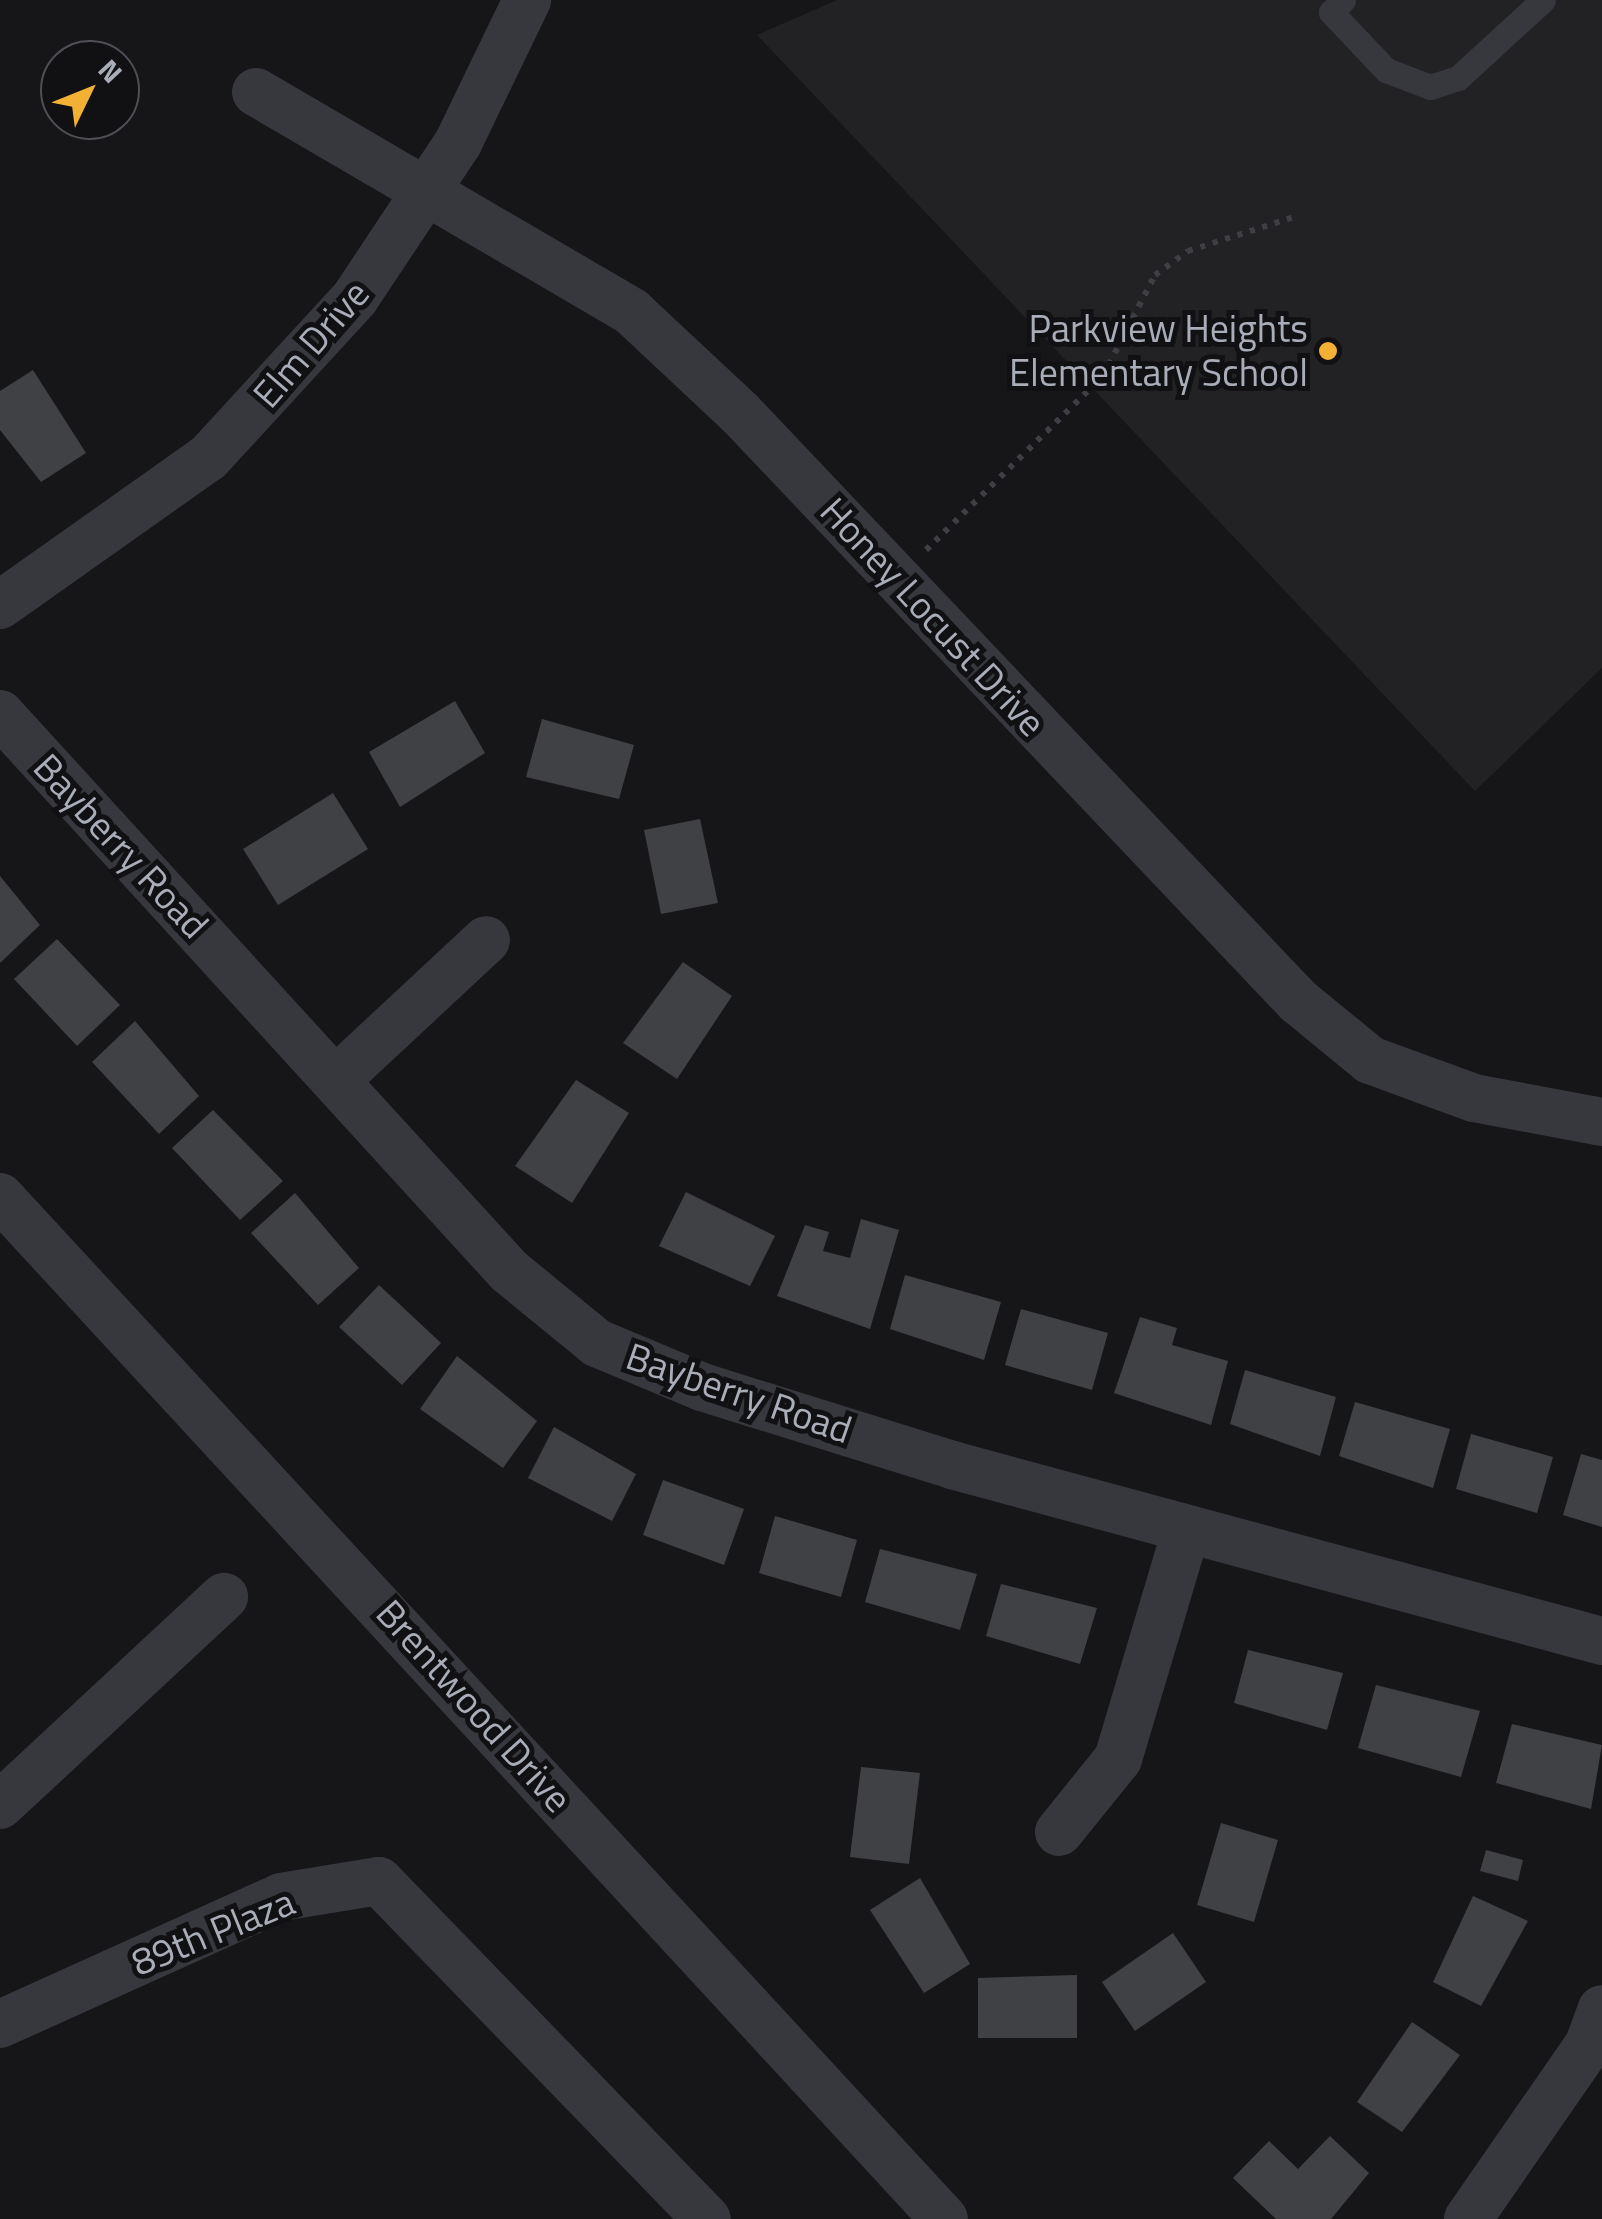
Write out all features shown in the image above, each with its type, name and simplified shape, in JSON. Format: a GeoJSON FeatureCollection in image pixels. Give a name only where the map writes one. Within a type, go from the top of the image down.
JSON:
{"type":"FeatureCollection","features":[{"type":"Feature","properties":{"kind":"street","name":"Elm Drive"},"geometry":{"type":"LineString","coordinates":[[0,605],[208,458],[354,298],[430,189],[527,0]]}},
{"type":"Feature","properties":{"kind":"street","name":"Honey Locust Drive"},"geometry":{"type":"LineString","coordinates":[[256,92],[430,189],[646,324],[1298,1001],[1370,1060],[1474,1098],[1602,1122]]}},
{"type":"Feature","properties":{"kind":"street","name":"Bayberry Road"},"geometry":{"type":"LineString","coordinates":[[0,714],[509,1271],[596,1343],[720,1392],[1186,1531],[1602,1641]]}},
{"type":"Feature","properties":{"kind":"street"},"geometry":{"type":"LineString","coordinates":[[336,1080],[486,940]]}},
{"type":"Feature","properties":{"kind":"street","name":"Brentwood Drive"},"geometry":{"type":"LineString","coordinates":[[0,1197],[944,2219]]}},
{"type":"Feature","properties":{"kind":"street"},"geometry":{"type":"LineString","coordinates":[[1059,1832],[1118,1759],[1186,1531]]}},
{"type":"Feature","properties":{"kind":"street"},"geometry":{"type":"LineString","coordinates":[[0,1805],[224,1597]]}},
{"type":"Feature","properties":{"kind":"street","name":"89th Plaza"},"geometry":{"type":"LineString","coordinates":[[0,2024],[281,1898],[379,1881],[707,2219]]}},
{"type":"Feature","properties":{"kind":"street"},"geometry":{"type":"LineString","coordinates":[[1468,2219],[1589,2044],[1602,2009]]}},
{"type":"Feature","properties":{"kind":"lane"},"geometry":{"type":"LineString","coordinates":[[1332,4],[1386,70],[1430,87],[1458,78],[1543,0]]}},
{"type":"Feature","properties":{"kind":"path"},"geometry":{"type":"LineString","coordinates":[[918,557],[1103,376],[1156,275],[1188,252],[1294,217]]}},
{"type":"Feature","properties":{"kind":"shaded area","name":"Parkview Heights Elementary School"},"geometry":{"type":"Polygon","coordinates":[[[837,0],[1602,0],[1602,668],[1475,791],[757,35],[837,0]]]}},
{"type":"Feature","properties":{"kind":"building"},"geometry":{"type":"Polygon","coordinates":[[[33,370],[86,453],[41,482],[0,430],[0,391],[33,370]]]}},
{"type":"Feature","properties":{"kind":"building"},"geometry":{"type":"Polygon","coordinates":[[[455,701],[485,753],[400,807],[369,752],[455,701]]]}},
{"type":"Feature","properties":{"kind":"building"},"geometry":{"type":"Polygon","coordinates":[[[542,719],[634,745],[619,799],[526,777],[542,719]]]}},
{"type":"Feature","properties":{"kind":"building"},"geometry":{"type":"Polygon","coordinates":[[[333,793],[368,849],[278,905],[243,849],[333,793]]]}},
{"type":"Feature","properties":{"kind":"building"},"geometry":{"type":"Polygon","coordinates":[[[700,819],[718,903],[661,914],[644,830],[700,819]]]}},
{"type":"Feature","properties":{"kind":"building"},"geometry":{"type":"Polygon","coordinates":[[[0,876],[40,925],[0,963],[0,876]]]}},
{"type":"Feature","properties":{"kind":"building"},"geometry":{"type":"Polygon","coordinates":[[[57,939],[120,1005],[77,1046],[14,979],[57,939]]]}},
{"type":"Feature","properties":{"kind":"building"},"geometry":{"type":"Polygon","coordinates":[[[683,962],[732,996],[677,1079],[623,1043],[683,962]]]}},
{"type":"Feature","properties":{"kind":"building"},"geometry":{"type":"Polygon","coordinates":[[[135,1021],[199,1096],[159,1134],[92,1062],[135,1021]]]}},
{"type":"Feature","properties":{"kind":"building"},"geometry":{"type":"Polygon","coordinates":[[[576,1080],[629,1113],[572,1203],[515,1166],[576,1080]]]}},
{"type":"Feature","properties":{"kind":"building"},"geometry":{"type":"Polygon","coordinates":[[[213,1110],[283,1181],[240,1220],[172,1148],[213,1110]]]}},
{"type":"Feature","properties":{"kind":"building"},"geometry":{"type":"Polygon","coordinates":[[[686,1192],[775,1236],[750,1286],[659,1246],[686,1192]]]}},
{"type":"Feature","properties":{"kind":"building"},"geometry":{"type":"Polygon","coordinates":[[[295,1193],[359,1268],[318,1305],[251,1233],[295,1193]]]}},
{"type":"Feature","properties":{"kind":"building"},"geometry":{"type":"Polygon","coordinates":[[[861,1219],[899,1230],[870,1329],[777,1296],[805,1225],[829,1232],[823,1251],[850,1258],[861,1219]]]}},
{"type":"Feature","properties":{"kind":"building"},"geometry":{"type":"Polygon","coordinates":[[[905,1275],[1001,1302],[984,1360],[890,1329],[905,1275]]]}},
{"type":"Feature","properties":{"kind":"building"},"geometry":{"type":"Polygon","coordinates":[[[379,1285],[441,1343],[402,1385],[339,1327],[379,1285]]]}},
{"type":"Feature","properties":{"kind":"building"},"geometry":{"type":"Polygon","coordinates":[[[1021,1309],[1108,1333],[1092,1390],[1005,1365],[1021,1309]]]}},
{"type":"Feature","properties":{"kind":"building"},"geometry":{"type":"Polygon","coordinates":[[[1140,1317],[1177,1328],[1172,1345],[1228,1361],[1211,1425],[1114,1393],[1140,1317]]]}},
{"type":"Feature","properties":{"kind":"building"},"geometry":{"type":"Polygon","coordinates":[[[457,1356],[537,1421],[503,1468],[420,1409],[457,1356]]]}},
{"type":"Feature","properties":{"kind":"building"},"geometry":{"type":"Polygon","coordinates":[[[1245,1370],[1336,1397],[1320,1456],[1230,1424],[1245,1370]]]}},
{"type":"Feature","properties":{"kind":"building"},"geometry":{"type":"Polygon","coordinates":[[[1355,1402],[1450,1429],[1433,1488],[1339,1456],[1355,1402]]]}},
{"type":"Feature","properties":{"kind":"building"},"geometry":{"type":"Polygon","coordinates":[[[554,1427],[636,1474],[612,1521],[528,1478],[554,1427]]]}},
{"type":"Feature","properties":{"kind":"building"},"geometry":{"type":"Polygon","coordinates":[[[1471,1434],[1553,1457],[1537,1513],[1456,1489],[1471,1434]]]}},
{"type":"Feature","properties":{"kind":"building"},"geometry":{"type":"Polygon","coordinates":[[[1581,1454],[1602,1460],[1602,1527],[1563,1515],[1581,1454]]]}},
{"type":"Feature","properties":{"kind":"building"},"geometry":{"type":"Polygon","coordinates":[[[663,1480],[744,1509],[724,1565],[643,1535],[663,1480]]]}},
{"type":"Feature","properties":{"kind":"building"},"geometry":{"type":"Polygon","coordinates":[[[775,1516],[857,1540],[841,1597],[759,1573],[775,1516]]]}},
{"type":"Feature","properties":{"kind":"building"},"geometry":{"type":"Polygon","coordinates":[[[880,1549],[977,1574],[960,1630],[865,1602],[880,1549]]]}},
{"type":"Feature","properties":{"kind":"building"},"geometry":{"type":"Polygon","coordinates":[[[1001,1584],[1097,1608],[1080,1664],[986,1636],[1001,1584]]]}},
{"type":"Feature","properties":{"kind":"building"},"geometry":{"type":"Polygon","coordinates":[[[1248,1650],[1343,1673],[1327,1730],[1234,1703],[1248,1650]]]}},
{"type":"Feature","properties":{"kind":"building"},"geometry":{"type":"Polygon","coordinates":[[[1376,1685],[1480,1711],[1461,1777],[1358,1748],[1376,1685]]]}},
{"type":"Feature","properties":{"kind":"building"},"geometry":{"type":"Polygon","coordinates":[[[1512,1724],[1602,1745],[1591,1809],[1496,1783],[1512,1724]]]}},
{"type":"Feature","properties":{"kind":"building"},"geometry":{"type":"Polygon","coordinates":[[[861,1767],[920,1773],[909,1864],[850,1857],[861,1767]]]}},
{"type":"Feature","properties":{"kind":"building"},"geometry":{"type":"Polygon","coordinates":[[[1221,1823],[1278,1840],[1254,1922],[1197,1905],[1221,1823]]]}},
{"type":"Feature","properties":{"kind":"building"},"geometry":{"type":"Polygon","coordinates":[[[1486,1850],[1523,1860],[1518,1881],[1480,1871],[1486,1850]]]}},
{"type":"Feature","properties":{"kind":"building"},"geometry":{"type":"Polygon","coordinates":[[[920,1878],[970,1964],[924,1993],[870,1910],[920,1878]]]}},
{"type":"Feature","properties":{"kind":"building"},"geometry":{"type":"Polygon","coordinates":[[[1473,1896],[1528,1921],[1481,2006],[1433,1982],[1473,1896]]]}},
{"type":"Feature","properties":{"kind":"building"},"geometry":{"type":"Polygon","coordinates":[[[1173,1933],[1206,1982],[1135,2031],[1102,1982],[1173,1933]]]}},
{"type":"Feature","properties":{"kind":"building"},"geometry":{"type":"Polygon","coordinates":[[[1077,1975],[1077,2038],[978,2038],[978,1978],[1077,1975]]]}},
{"type":"Feature","properties":{"kind":"building"},"geometry":{"type":"Polygon","coordinates":[[[1412,2022],[1460,2055],[1402,2132],[1357,2102],[1412,2022]]]}},
{"type":"Feature","properties":{"kind":"building"},"geometry":{"type":"Polygon","coordinates":[[[1330,2136],[1369,2173],[1331,2219],[1276,2219],[1233,2178],[1269,2141],[1298,2169],[1330,2136]]]}},
{"type":"Feature","properties":{"kind":"place","name":"Parkview Heights Elementary School"},"geometry":{"type":"Point","coordinates":[1328,351]}}]}
